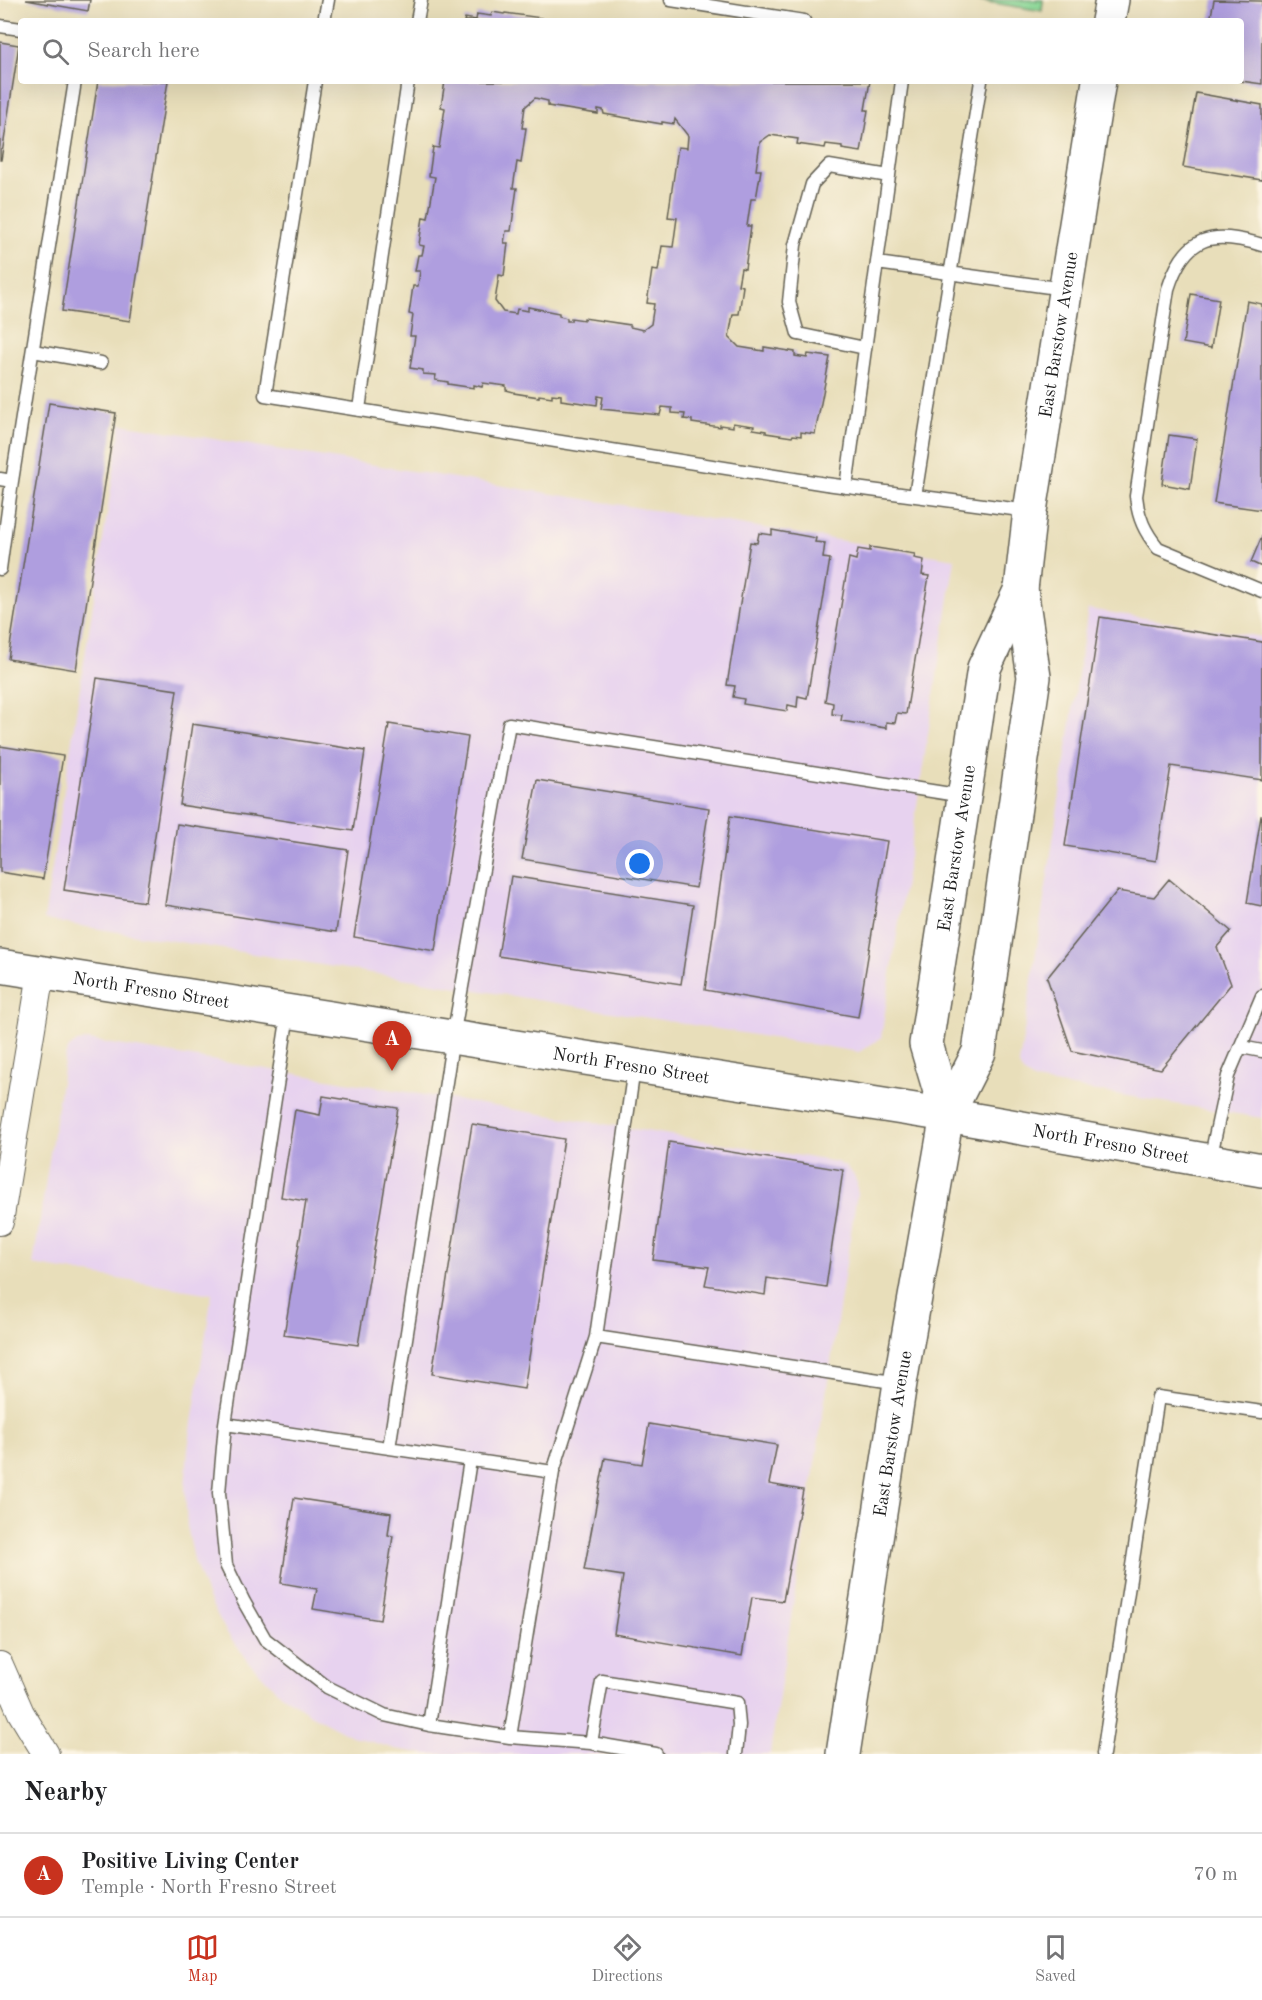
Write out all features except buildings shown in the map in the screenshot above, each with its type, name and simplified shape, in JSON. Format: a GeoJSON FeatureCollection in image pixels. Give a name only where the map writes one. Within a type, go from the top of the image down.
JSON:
{"type":"FeatureCollection","features":[{"type":"Feature","properties":{"kind":"main road"},"geometry":{"type":"LineString","coordinates":[[1109,18],[1112,0]]}},
{"type":"Feature","properties":{"kind":"main road","name":"East Barstow Avenue"},"geometry":{"type":"LineString","coordinates":[[843,1754],[900,1383],[947,1115],[979,1052],[1034,677],[1021,589],[1030,511],[1099,84]]}},
{"type":"Feature","properties":{"kind":"main road","name":"East Barstow Avenue"},"geometry":{"type":"LineString","coordinates":[[947,1115],[926,1044],[984,668],[1021,589]]}},
{"type":"Feature","properties":{"kind":"main road","name":"North Fresno Street"},"geometry":{"type":"LineString","coordinates":[[0,966],[947,1115],[1262,1170]]}},
{"type":"Feature","properties":{"kind":"street"},"geometry":{"type":"LineString","coordinates":[[0,1221],[41,973]]}},
{"type":"Feature","properties":{"kind":"street"},"geometry":{"type":"LineString","coordinates":[[0,1665],[10,1717],[46,1754]]}},
{"type":"Feature","properties":{"kind":"lane"},"geometry":{"type":"LineString","coordinates":[[325,18],[328,0]]}},
{"type":"Feature","properties":{"kind":"lane"},"geometry":{"type":"LineString","coordinates":[[418,18],[421,0]]}},
{"type":"Feature","properties":{"kind":"lane"},"geometry":{"type":"LineString","coordinates":[[671,0],[785,18]]}},
{"type":"Feature","properties":{"kind":"lane"},"geometry":{"type":"LineString","coordinates":[[0,26],[18,29]]}},
{"type":"Feature","properties":{"kind":"lane"},"geometry":{"type":"LineString","coordinates":[[0,569],[6,480],[33,351],[75,84]]}},
{"type":"Feature","properties":{"kind":"lane"},"geometry":{"type":"LineString","coordinates":[[315,84],[265,395],[846,487],[1030,511]]}},
{"type":"Feature","properties":{"kind":"lane"},"geometry":{"type":"LineString","coordinates":[[359,409],[408,84]]}},
{"type":"Feature","properties":{"kind":"lane"},"geometry":{"type":"LineString","coordinates":[[846,487],[902,84]]}},
{"type":"Feature","properties":{"kind":"lane"},"geometry":{"type":"LineString","coordinates":[[915,496],[981,84]]}},
{"type":"Feature","properties":{"kind":"lane"},"geometry":{"type":"LineString","coordinates":[[865,348],[798,334],[789,302],[795,245],[812,184],[830,166],[889,176]]}},
{"type":"Feature","properties":{"kind":"lane"},"geometry":{"type":"LineString","coordinates":[[1262,245],[1238,238],[1216,237],[1204,240],[1185,253],[1175,269],[1168,289],[1136,496],[1138,515],[1147,534],[1158,548],[1262,591]]}},
{"type":"Feature","properties":{"kind":"lane"},"geometry":{"type":"LineString","coordinates":[[877,263],[1066,289]]}},
{"type":"Feature","properties":{"kind":"lane"},"geometry":{"type":"LineString","coordinates":[[33,351],[101,363]]}},
{"type":"Feature","properties":{"kind":"lane"},"geometry":{"type":"LineString","coordinates":[[389,1448],[453,1037],[509,724],[963,796]]}},
{"type":"Feature","properties":{"kind":"lane"},"geometry":{"type":"LineString","coordinates":[[1210,1161],[1228,1077],[1262,996]]}},
{"type":"Feature","properties":{"kind":"lane"},"geometry":{"type":"LineString","coordinates":[[288,1012],[225,1424],[219,1493],[226,1565],[244,1602],[265,1639],[327,1687],[384,1715],[429,1725],[510,1737],[591,1743],[656,1754]]}},
{"type":"Feature","properties":{"kind":"lane"},"geometry":{"type":"LineString","coordinates":[[1241,1047],[1262,1051]]}},
{"type":"Feature","properties":{"kind":"lane"},"geometry":{"type":"LineString","coordinates":[[510,1737],[553,1472],[596,1337],[634,1067]]}},
{"type":"Feature","properties":{"kind":"lane"},"geometry":{"type":"LineString","coordinates":[[596,1337],[900,1383]]}},
{"type":"Feature","properties":{"kind":"lane"},"geometry":{"type":"LineString","coordinates":[[1103,1754],[1158,1397],[1262,1412]]}},
{"type":"Feature","properties":{"kind":"lane"},"geometry":{"type":"LineString","coordinates":[[225,1424],[553,1472]]}},
{"type":"Feature","properties":{"kind":"lane"},"geometry":{"type":"LineString","coordinates":[[429,1725],[470,1460]]}},
{"type":"Feature","properties":{"kind":"lane"},"geometry":{"type":"LineString","coordinates":[[591,1743],[602,1681],[737,1703],[739,1725],[735,1754]]}},
{"type":"Feature","properties":{"kind":"shaded area"},"geometry":{"type":"Polygon","coordinates":[[[121,424],[955,559],[881,1038],[859,1052],[44,920],[121,424]]]}},
{"type":"Feature","properties":{"kind":"shaded area"},"geometry":{"type":"Polygon","coordinates":[[[1088,609],[1262,637],[1262,1118],[1035,1081],[1023,1073],[1019,1065],[1088,609]]]}},
{"type":"Feature","properties":{"kind":"shaded area"},"geometry":{"type":"Polygon","coordinates":[[[88,1040],[837,1162],[853,1174],[857,1183],[857,1193],[770,1754],[426,1754],[396,1749],[352,1736],[310,1714],[278,1692],[249,1662],[227,1633],[208,1598],[195,1564],[187,1526],[185,1489],[188,1449],[212,1294],[33,1265],[65,1056],[69,1048],[77,1042],[88,1040]]]}},
{"type":"Feature","properties":{"kind":"green space"},"geometry":{"type":"Polygon","coordinates":[[[976,0],[1043,0],[1042,11],[976,0]]]}},
{"type":"Feature","properties":{"kind":"place","name":"Positive Living Center"},"geometry":{"type":"Point","coordinates":[392,1071]}}]}
